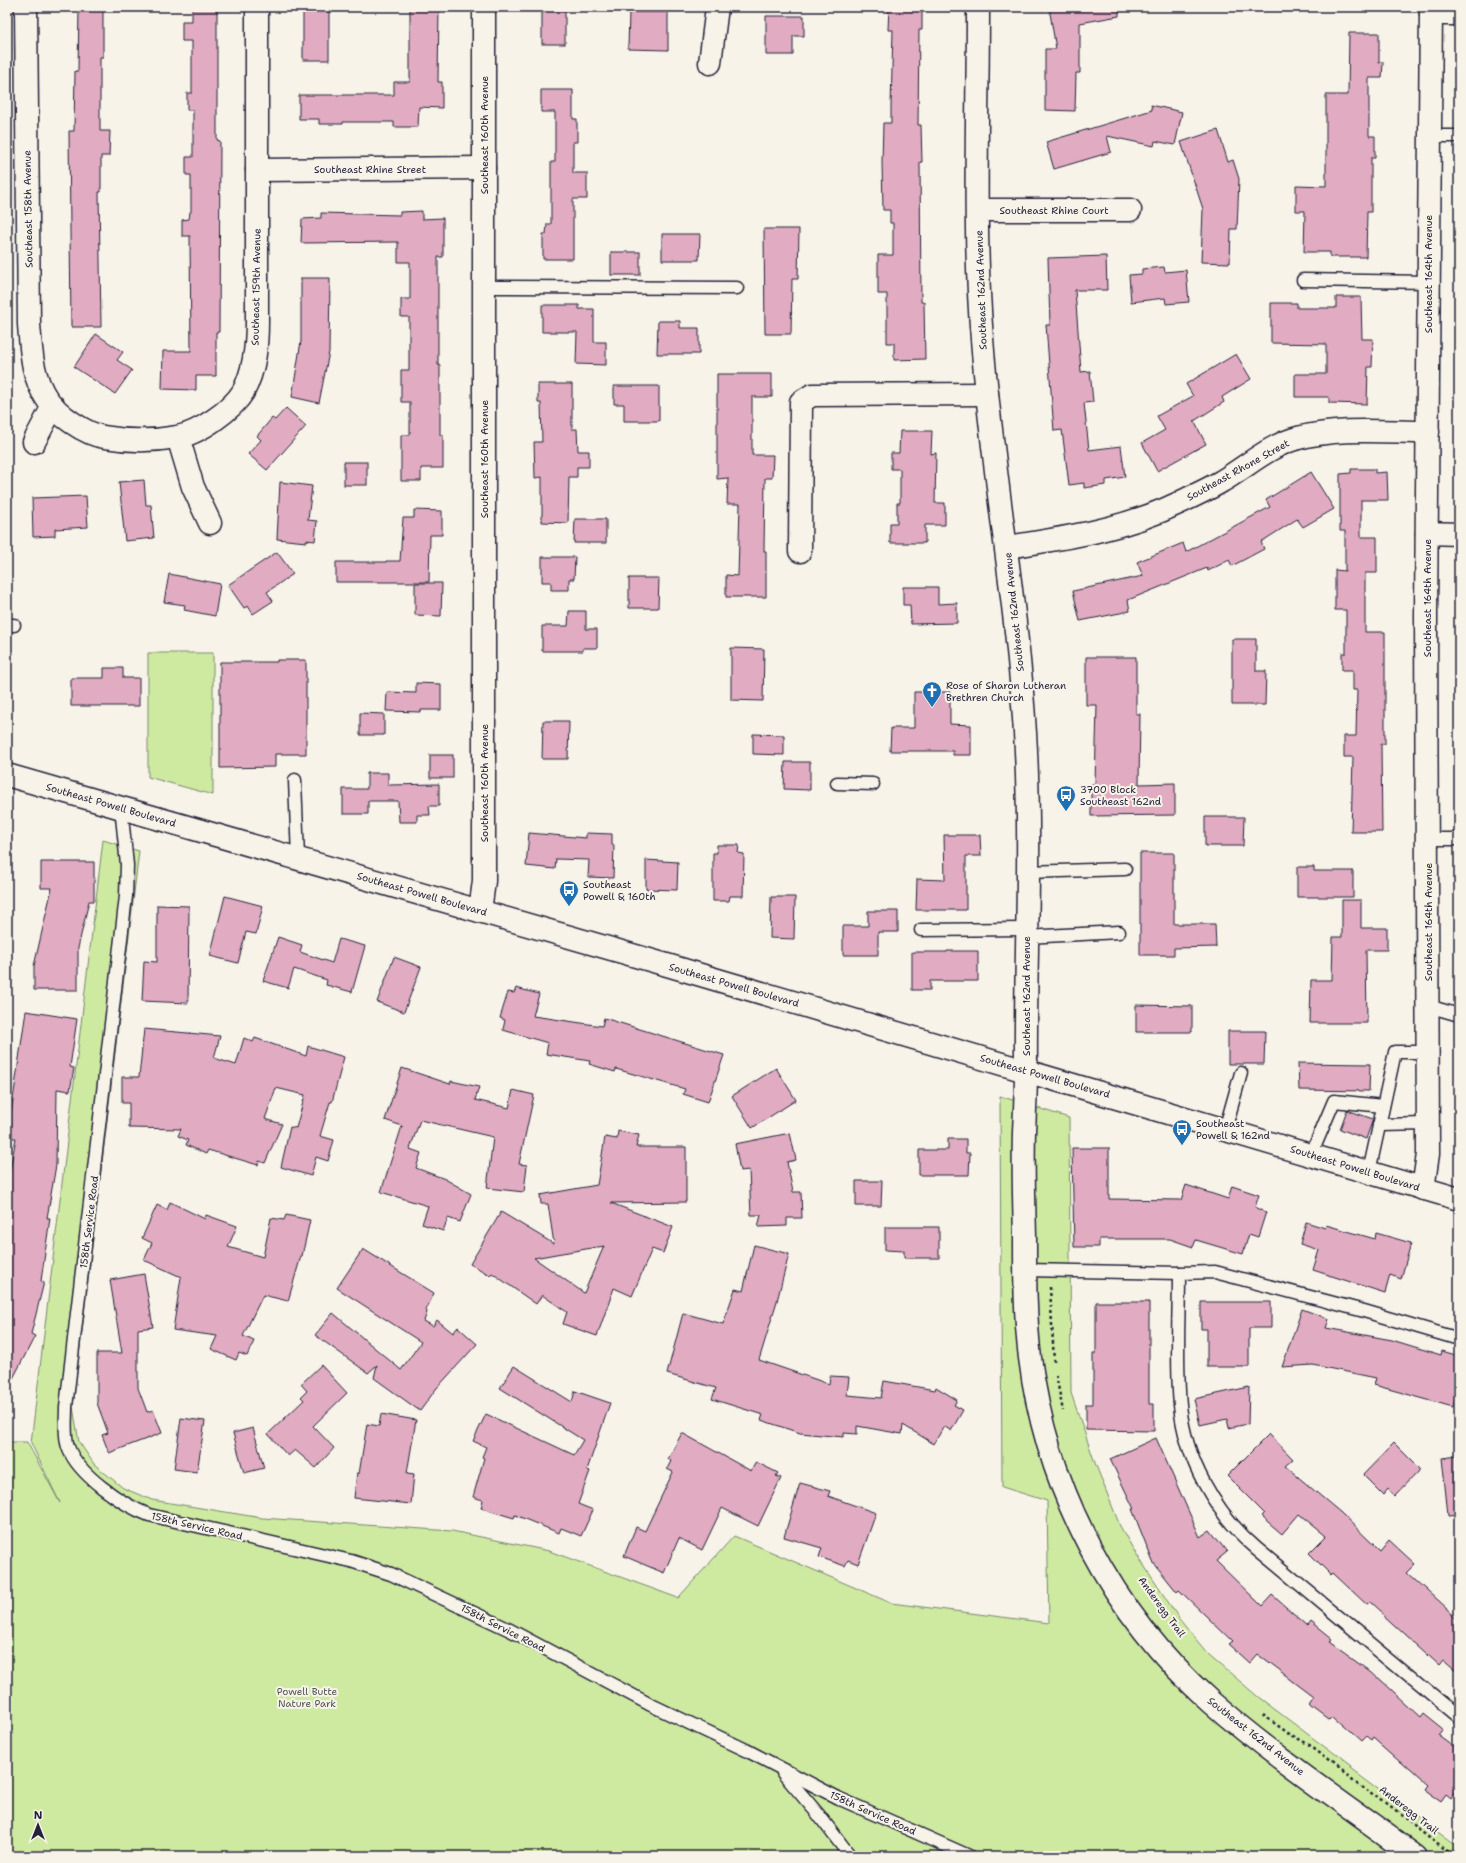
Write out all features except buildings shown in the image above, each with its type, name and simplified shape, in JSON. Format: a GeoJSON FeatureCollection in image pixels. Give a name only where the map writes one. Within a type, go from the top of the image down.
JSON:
{"type":"FeatureCollection","features":[{"type":"Feature","properties":{"kind":"street","name":"Southeast 158th Avenue"},"geometry":{"type":"LineString","coordinates":[[26,7],[29,324],[32,361],[37,382],[53,406],[81,429],[104,437],[135,439],[178,437]]}},
{"type":"Feature","properties":{"kind":"street","name":"Southeast 159th Avenue"},"geometry":{"type":"LineString","coordinates":[[178,437],[212,422],[226,411],[242,392],[251,371],[257,335],[257,7]]}},
{"type":"Feature","properties":{"kind":"street","name":"Southeast 160th Avenue"},"geometry":{"type":"LineString","coordinates":[[480,911],[484,881],[484,7]]}},
{"type":"Feature","properties":{"kind":"street"},"geometry":{"type":"LineString","coordinates":[[710,62],[717,7]]}},
{"type":"Feature","properties":{"kind":"street","name":"Southeast 162nd Avenue"},"geometry":{"type":"LineString","coordinates":[[978,7],[978,210],[982,335],[987,394],[1020,658],[1025,732],[1027,872],[1024,1164],[1025,1299],[1030,1359],[1045,1438],[1070,1506],[1092,1551],[1123,1601],[1152,1640],[1210,1700],[1276,1754],[1415,1856]]}},
{"type":"Feature","properties":{"kind":"street"},"geometry":{"type":"LineString","coordinates":[[1431,10],[1459,14]]}},
{"type":"Feature","properties":{"kind":"street","name":"Southeast 164th Avenue"},"geometry":{"type":"LineString","coordinates":[[1424,1189],[1428,1154],[1427,532],[1431,10]]}},
{"type":"Feature","properties":{"kind":"street","name":"Southeast Rhine Street"},"geometry":{"type":"LineString","coordinates":[[257,170],[484,168]]}},
{"type":"Feature","properties":{"kind":"street","name":"Southeast Rhine Court"},"geometry":{"type":"LineString","coordinates":[[978,210],[1130,210]]}},
{"type":"Feature","properties":{"kind":"street"},"geometry":{"type":"LineString","coordinates":[[800,551],[801,402],[812,395],[987,394]]}},
{"type":"Feature","properties":{"kind":"street"},"geometry":{"type":"LineString","coordinates":[[34,442],[53,406]]}},
{"type":"Feature","properties":{"kind":"street","name":"Southeast Rhone Street"},"geometry":{"type":"LineString","coordinates":[[1007,547],[1074,537],[1145,518],[1220,482],[1273,449],[1296,438],[1335,432],[1428,432]]}},
{"type":"Feature","properties":{"kind":"street"},"geometry":{"type":"LineString","coordinates":[[178,437],[193,487],[210,523]]}},
{"type":"Feature","properties":{"kind":"street"},"geometry":{"type":"LineString","coordinates":[[1427,532],[1459,534]]}},
{"type":"Feature","properties":{"kind":"street","name":"Southeast Powell Boulevard"},"geometry":{"type":"LineString","coordinates":[[7,774],[1026,1070],[1459,1199]]}},
{"type":"Feature","properties":{"kind":"lane"},"geometry":{"type":"LineString","coordinates":[[1429,136],[1459,136]]}},
{"type":"Feature","properties":{"kind":"lane"},"geometry":{"type":"LineString","coordinates":[[1303,280],[1428,282]]}},
{"type":"Feature","properties":{"kind":"lane"},"geometry":{"type":"LineString","coordinates":[[484,287],[737,288]]}},
{"type":"Feature","properties":{"kind":"lane"},"geometry":{"type":"LineString","coordinates":[[295,780],[298,858]]}},
{"type":"Feature","properties":{"kind":"lane"},"geometry":{"type":"LineString","coordinates":[[837,783],[873,784]]}},
{"type":"Feature","properties":{"kind":"lane","name":"158th Service Road"},"geometry":{"type":"LineString","coordinates":[[121,807],[127,865],[126,896],[66,1407],[66,1436],[72,1454],[97,1483],[134,1509],[166,1520],[351,1561],[391,1574],[510,1630],[649,1704],[746,1750],[838,1798],[969,1856]]}},
{"type":"Feature","properties":{"kind":"lane"},"geometry":{"type":"LineString","coordinates":[[1428,839],[1459,839]]}},
{"type":"Feature","properties":{"kind":"lane"},"geometry":{"type":"LineString","coordinates":[[1027,872],[1125,868]]}},
{"type":"Feature","properties":{"kind":"lane"},"geometry":{"type":"LineString","coordinates":[[921,930],[1027,933],[1119,932]]}},
{"type":"Feature","properties":{"kind":"lane"},"geometry":{"type":"LineString","coordinates":[[1428,1006],[1459,1016]]}},
{"type":"Feature","properties":{"kind":"lane"},"geometry":{"type":"LineString","coordinates":[[1369,1172],[1395,1052],[1428,1052]]}},
{"type":"Feature","properties":{"kind":"lane"},"geometry":{"type":"LineString","coordinates":[[1225,1130],[1241,1074]]}},
{"type":"Feature","properties":{"kind":"lane"},"geometry":{"type":"LineString","coordinates":[[1311,1155],[1334,1102],[1383,1106]]}},
{"type":"Feature","properties":{"kind":"lane"},"geometry":{"type":"LineString","coordinates":[[1379,1125],[1428,1124]]}},
{"type":"Feature","properties":{"kind":"lane"},"geometry":{"type":"LineString","coordinates":[[1025,1270],[1179,1273],[1215,1272],[1364,1311],[1459,1339]]}},
{"type":"Feature","properties":{"kind":"lane"},"geometry":{"type":"LineString","coordinates":[[1179,1273],[1179,1388],[1182,1420],[1199,1471],[1218,1506],[1241,1535],[1459,1717]]}},
{"type":"Feature","properties":{"kind":"lane","name":"158th Service Road"},"geometry":{"type":"LineString","coordinates":[[778,1768],[818,1814],[850,1856]]}},
{"type":"Feature","properties":{"kind":"path"},"geometry":{"type":"LineString","coordinates":[[1049,1271],[1055,1365]]}},
{"type":"Feature","properties":{"kind":"path"},"geometry":{"type":"LineString","coordinates":[[1055,1370],[1065,1418]]}},
{"type":"Feature","properties":{"kind":"path","name":"Anderegg Trail"},"geometry":{"type":"LineString","coordinates":[[1258,1712],[1288,1733],[1313,1747],[1454,1856]]}},
{"type":"Feature","properties":{"kind":"green space"},"geometry":{"type":"Polygon","coordinates":[[[148,653],[213,653],[213,795],[148,777],[148,653]]]}},
{"type":"Feature","properties":{"kind":"green space","name":"Powell Butte Nature Park"},"geometry":{"type":"Polygon","coordinates":[[[103,840],[139,851],[73,1407],[79,1442],[94,1464],[123,1488],[152,1500],[262,1518],[452,1531],[549,1551],[678,1598],[734,1536],[891,1603],[1049,1623],[1047,1501],[1002,1487],[1000,1096],[1069,1118],[1071,1393],[1095,1463],[1120,1526],[1133,1549],[1180,1620],[1208,1654],[1257,1696],[1459,1848],[1459,1856],[7,1856],[7,1442],[27,1442],[60,1503],[31,1443],[103,840]]]}},
{"type":"Feature","properties":{"kind":"place","name":"Rose of Sharon Lutheran Brethren Church"},"geometry":{"type":"Point","coordinates":[932,708]}},
{"type":"Feature","properties":{"kind":"place","name":"3700 Block Southeast 162nd"},"geometry":{"type":"Point","coordinates":[1066,812]}},
{"type":"Feature","properties":{"kind":"place","name":"Southeast Powell & 160th"},"geometry":{"type":"Point","coordinates":[569,907]}},
{"type":"Feature","properties":{"kind":"place","name":"Southeast Powell & 162nd"},"geometry":{"type":"Point","coordinates":[1182,1146]}}]}
